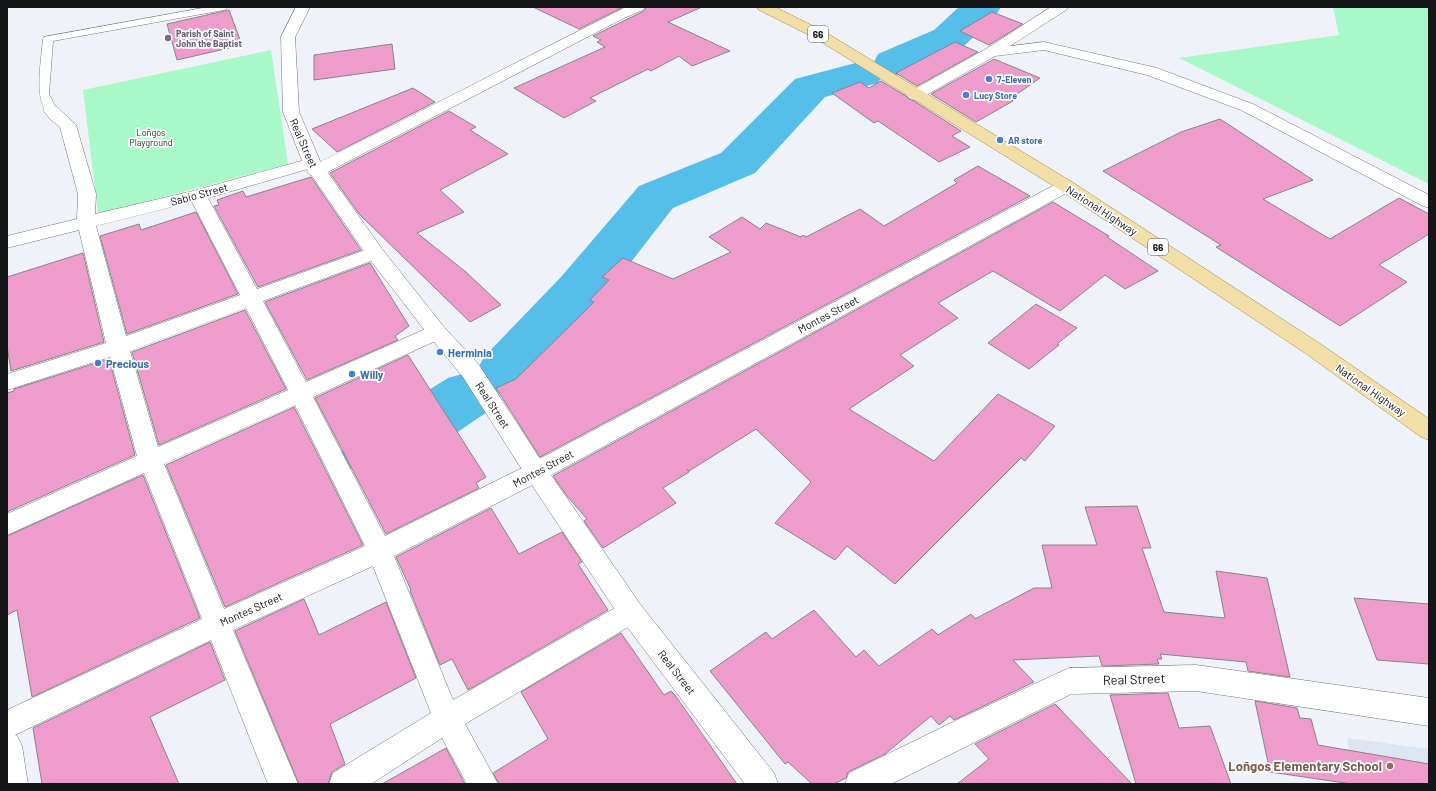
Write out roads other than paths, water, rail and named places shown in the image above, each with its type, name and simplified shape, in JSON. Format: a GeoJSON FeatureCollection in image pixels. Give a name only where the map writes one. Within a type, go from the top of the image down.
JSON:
{"type":"FeatureCollection","features":[{"type":"Feature","properties":{"kind":"main road","name":"National Highway"},"geometry":{"type":"LineString","coordinates":[[764,7],[820,35],[915,95],[1066,186],[1315,350],[1429,430]]}},
{"type":"Feature","properties":{"kind":"street","name":"Real Street"},"geometry":{"type":"LineString","coordinates":[[303,7],[288,38],[291,112],[314,167],[375,252],[437,332],[471,371],[536,472],[631,612],[763,784]]}},
{"type":"Feature","properties":{"kind":"street","name":"Sabio Street"},"geometry":{"type":"LineString","coordinates":[[7,242],[314,167],[619,15],[638,7]]}},
{"type":"Feature","properties":{"kind":"street"},"geometry":{"type":"LineString","coordinates":[[915,95],[991,52],[1061,7]]}},
{"type":"Feature","properties":{"kind":"street"},"geometry":{"type":"LineString","coordinates":[[991,52],[1044,46],[1152,71],[1247,107],[1429,202]]}},
{"type":"Feature","properties":{"kind":"street"},"geometry":{"type":"LineString","coordinates":[[51,110],[68,125],[87,194],[86,223],[118,347],[150,459],[283,784]]}},
{"type":"Feature","properties":{"kind":"street","name":"Montes Street"},"geometry":{"type":"LineString","coordinates":[[7,724],[218,624],[380,551],[536,472],[1066,186]]}},
{"type":"Feature","properties":{"kind":"street"},"geometry":{"type":"LineString","coordinates":[[198,195],[380,551],[447,719],[483,784]]}},
{"type":"Feature","properties":{"kind":"street"},"geometry":{"type":"LineString","coordinates":[[7,382],[118,347],[375,252]]}},
{"type":"Feature","properties":{"kind":"street"},"geometry":{"type":"LineString","coordinates":[[7,525],[150,459],[301,394],[437,332]]}},
{"type":"Feature","properties":{"kind":"street"},"geometry":{"type":"LineString","coordinates":[[344,784],[447,719],[631,612]]}},
{"type":"Feature","properties":{"kind":"street","name":"Real Street"},"geometry":{"type":"LineString","coordinates":[[860,784],[1069,681],[1196,678],[1429,712]]}},
{"type":"Feature","properties":{"kind":"street"},"geometry":{"type":"LineString","coordinates":[[7,746],[13,784]]}},
{"type":"Feature","properties":{"kind":"lane"},"geometry":{"type":"LineString","coordinates":[[51,110],[44,94],[48,39],[224,7]]}},
{"type":"Feature","properties":{"kind":"waterway"},"geometry":{"type":"LineString","coordinates":[[893,63],[948,39],[982,7]]}},
{"type":"Feature","properties":{"kind":"waterway"},"geometry":{"type":"LineString","coordinates":[[505,372],[580,290],[656,197],[738,163],[810,88],[863,74]]}},
{"type":"Feature","properties":{"kind":"waterway"},"geometry":{"type":"LineString","coordinates":[[373,452],[412,431],[469,394]]}},
{"type":"Feature","properties":{"kind":"place","name":"Parish of Saint John the Baptist"},"geometry":{"type":"Point","coordinates":[168,38]}},
{"type":"Feature","properties":{"kind":"place","name":"7-Eleven"},"geometry":{"type":"Point","coordinates":[989,79]}},
{"type":"Feature","properties":{"kind":"place","name":"Lucy Store"},"geometry":{"type":"Point","coordinates":[966,95]}},
{"type":"Feature","properties":{"kind":"place","name":"AR store"},"geometry":{"type":"Point","coordinates":[1000,140]}},
{"type":"Feature","properties":{"kind":"place","name":"Herminia"},"geometry":{"type":"Point","coordinates":[440,352]}},
{"type":"Feature","properties":{"kind":"place","name":"Precious"},"geometry":{"type":"Point","coordinates":[98,363]}},
{"type":"Feature","properties":{"kind":"place","name":"Willy"},"geometry":{"type":"Point","coordinates":[352,374]}},
{"type":"Feature","properties":{"kind":"place","name":"Loñgos Elementary School"},"geometry":{"type":"Point","coordinates":[1390,766]}},
{"type":"Feature","properties":{"kind":"park label","name":"Loñgos Playground"},"geometry":{"type":"Point","coordinates":[151,138]}}]}
